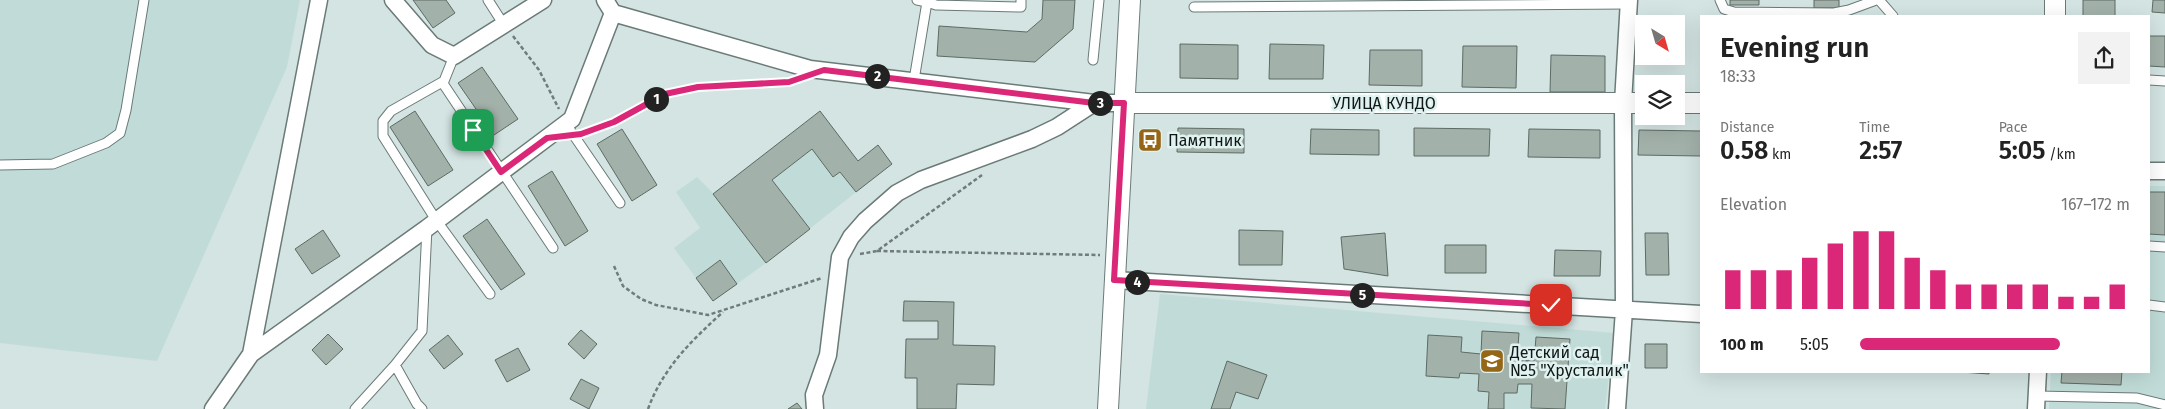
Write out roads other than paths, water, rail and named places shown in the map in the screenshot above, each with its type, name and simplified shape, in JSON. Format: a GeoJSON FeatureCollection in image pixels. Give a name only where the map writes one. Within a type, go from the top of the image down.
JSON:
{"type":"FeatureCollection","features":[{"type":"Feature","properties":{"kind":"street"},"geometry":{"type":"LineString","coordinates":[[250,354],[319,0]]}},
{"type":"Feature","properties":{"kind":"street"},"geometry":{"type":"LineString","coordinates":[[393,0],[432,45],[454,56],[543,0]]}},
{"type":"Feature","properties":{"kind":"street"},"geometry":{"type":"LineString","coordinates":[[1108,409],[1130,0]]}},
{"type":"Feature","properties":{"kind":"street"},"geometry":{"type":"LineString","coordinates":[[2055,0],[2055,15]]}},
{"type":"Feature","properties":{"kind":"street"},"geometry":{"type":"LineString","coordinates":[[1617,409],[1624,310],[1623,103],[1629,2]]}},
{"type":"Feature","properties":{"kind":"street"},"geometry":{"type":"LineString","coordinates":[[213,409],[250,354],[501,172],[569,130],[609,6],[810,69],[1094,103],[1124,103]]}},
{"type":"Feature","properties":{"kind":"street"},"geometry":{"type":"LineString","coordinates":[[815,409],[814,395],[828,355],[839,265],[851,237],[865,221],[898,193],[920,180],[1007,148],[1057,127],[1094,103]]}},
{"type":"Feature","properties":{"kind":"street","name":"УЛИЦА КУНДО"},"geometry":{"type":"LineString","coordinates":[[1124,103],[1635,103]]}},
{"type":"Feature","properties":{"kind":"street"},"geometry":{"type":"LineString","coordinates":[[1685,103],[1700,103]]}},
{"type":"Feature","properties":{"kind":"street"},"geometry":{"type":"LineString","coordinates":[[2150,171],[2165,171]]}},
{"type":"Feature","properties":{"kind":"street"},"geometry":{"type":"LineString","coordinates":[[1114,280],[1700,314]]}},
{"type":"Feature","properties":{"kind":"street"},"geometry":{"type":"LineString","coordinates":[[2036,402],[2038,373]]}},
{"type":"Feature","properties":{"kind":"lane"},"geometry":{"type":"LineString","coordinates":[[0,165],[53,164],[106,143],[120,133],[128,100],[144,0]]}},
{"type":"Feature","properties":{"kind":"lane"},"geometry":{"type":"LineString","coordinates":[[488,0],[504,25]]}},
{"type":"Feature","properties":{"kind":"lane"},"geometry":{"type":"LineString","coordinates":[[917,0],[927,1],[936,5],[1021,7],[1021,0]]}},
{"type":"Feature","properties":{"kind":"lane"},"geometry":{"type":"LineString","coordinates":[[1093,60],[1099,0]]}},
{"type":"Feature","properties":{"kind":"lane"},"geometry":{"type":"LineString","coordinates":[[1720,0],[1724,9],[1734,12],[1834,13],[1877,0],[1892,15]]}},
{"type":"Feature","properties":{"kind":"lane"},"geometry":{"type":"LineString","coordinates":[[914,80],[927,1]]}},
{"type":"Feature","properties":{"kind":"lane"},"geometry":{"type":"LineString","coordinates":[[1194,7],[1629,2]]}},
{"type":"Feature","properties":{"kind":"lane"},"geometry":{"type":"LineString","coordinates":[[454,56],[442,82],[390,112],[383,121],[383,136],[431,224],[490,294]]}},
{"type":"Feature","properties":{"kind":"lane"},"geometry":{"type":"LineString","coordinates":[[2150,80],[2165,81]]}},
{"type":"Feature","properties":{"kind":"lane"},"geometry":{"type":"LineString","coordinates":[[442,82],[553,248]]}},
{"type":"Feature","properties":{"kind":"lane"},"geometry":{"type":"LineString","coordinates":[[569,130],[620,203]]}},
{"type":"Feature","properties":{"kind":"lane"},"geometry":{"type":"LineString","coordinates":[[355,409],[395,366],[422,331],[431,224]]}},
{"type":"Feature","properties":{"kind":"lane"},"geometry":{"type":"LineString","coordinates":[[2150,246],[2165,247]]}},
{"type":"Feature","properties":{"kind":"lane"},"geometry":{"type":"LineString","coordinates":[[2150,305],[2165,307]]}},
{"type":"Feature","properties":{"kind":"lane"},"geometry":{"type":"LineString","coordinates":[[395,366],[417,404],[422,409]]}},
{"type":"Feature","properties":{"kind":"lane"},"geometry":{"type":"LineString","coordinates":[[2036,402],[2137,398],[2165,405]]}},
{"type":"Feature","properties":{"kind":"place","name":"Памятник"},"geometry":{"type":"Point","coordinates":[1150,140]}},
{"type":"Feature","properties":{"kind":"place","name":"Детский сад №5 \"Хрусталик\""},"geometry":{"type":"Point","coordinates":[1492,361]}}]}
